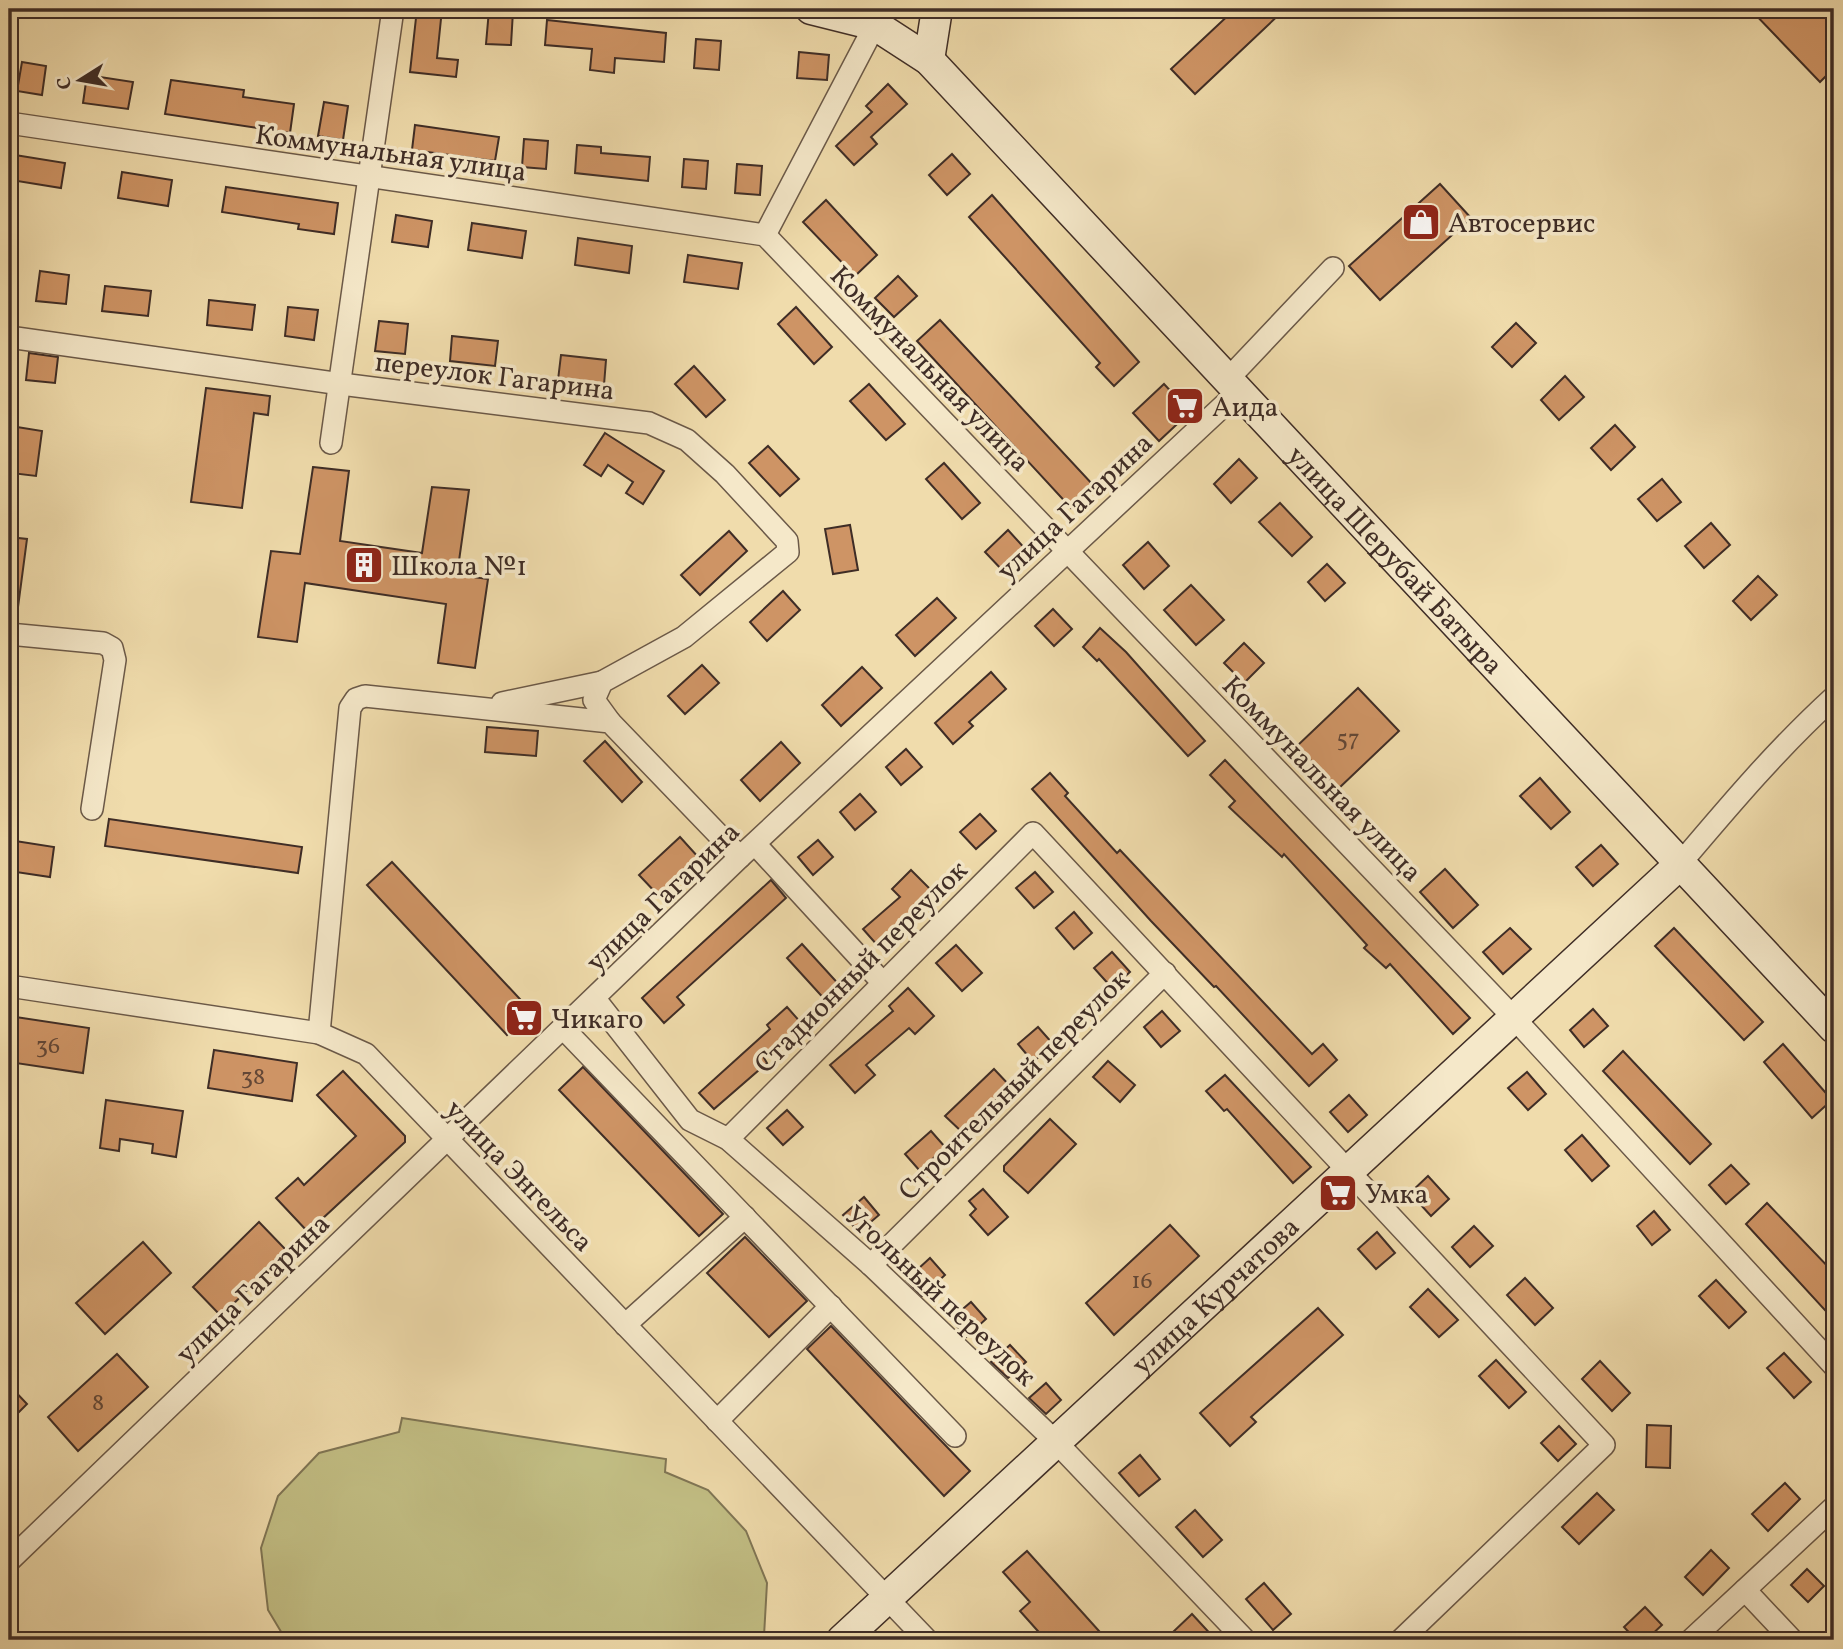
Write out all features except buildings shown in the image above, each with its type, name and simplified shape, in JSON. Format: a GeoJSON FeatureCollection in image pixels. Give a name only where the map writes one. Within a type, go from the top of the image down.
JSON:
{"type":"FeatureCollection","features":[{"type":"Feature","properties":{"kind":"street"},"geometry":{"type":"LineString","coordinates":[[331,443],[393,9]]}},
{"type":"Feature","properties":{"kind":"street","name":"улица Шерубай Батыра"},"geometry":{"type":"LineString","coordinates":[[811,9],[875,26],[929,60],[1834,1028]]}},
{"type":"Feature","properties":{"kind":"street"},"geometry":{"type":"LineString","coordinates":[[929,60],[937,9]]}},
{"type":"Feature","properties":{"kind":"street"},"geometry":{"type":"LineString","coordinates":[[765,235],[875,26]]}},
{"type":"Feature","properties":{"kind":"street","name":"Коммунальная улица"},"geometry":{"type":"LineString","coordinates":[[9,123],[765,235],[1514,1018],[1834,1366]]}},
{"type":"Feature","properties":{"kind":"street","name":"улица Гагарина"},"geometry":{"type":"LineString","coordinates":[[9,1561],[748,851],[1067,551],[1232,386],[1333,268]]}},
{"type":"Feature","properties":{"kind":"street","name":"переулок Гагарина"},"geometry":{"type":"LineString","coordinates":[[9,337],[341,384],[649,423],[687,440],[725,474],[789,547],[788,552],[684,637],[602,682]]}},
{"type":"Feature","properties":{"kind":"street"},"geometry":{"type":"LineString","coordinates":[[9,634],[103,643],[112,648],[115,660],[92,809]]}},
{"type":"Feature","properties":{"kind":"street"},"geometry":{"type":"LineString","coordinates":[[602,682],[594,700],[610,722],[883,982]]}},
{"type":"Feature","properties":{"kind":"street"},"geometry":{"type":"LineString","coordinates":[[483,707],[602,682]]}},
{"type":"Feature","properties":{"kind":"street"},"geometry":{"type":"LineString","coordinates":[[319,1033],[350,708],[356,699],[365,696],[610,722]]}},
{"type":"Feature","properties":{"kind":"street"},"geometry":{"type":"LineString","coordinates":[[1679,865],[1741,790],[1793,734],[1834,697]]}},
{"type":"Feature","properties":{"kind":"street","name":"Стадионный переулок"},"geometry":{"type":"LineString","coordinates":[[728,1139],[1033,833],[1165,973]]}},
{"type":"Feature","properties":{"kind":"street","name":"улица Курчатова"},"geometry":{"type":"LineString","coordinates":[[842,1640],[1237,1271],[1352,1171],[1679,865]]}},
{"type":"Feature","properties":{"kind":"street"},"geometry":{"type":"LineString","coordinates":[[1165,973],[1604,1445],[1401,1640]]}},
{"type":"Feature","properties":{"kind":"street","name":"Строительный переулок"},"geometry":{"type":"LineString","coordinates":[[872,1265],[1165,973]]}},
{"type":"Feature","properties":{"kind":"street","name":"улица Энгельса"},"geometry":{"type":"LineString","coordinates":[[9,986],[319,1033],[366,1054],[927,1640]]}},
{"type":"Feature","properties":{"kind":"street","name":"Угольный переулок"},"geometry":{"type":"LineString","coordinates":[[595,999],[666,1094],[690,1120],[728,1139],[872,1265],[1056,1442],[1245,1640]]}},
{"type":"Feature","properties":{"kind":"street"},"geometry":{"type":"LineString","coordinates":[[564,1028],[955,1436]]}},
{"type":"Feature","properties":{"kind":"street"},"geometry":{"type":"LineString","coordinates":[[625,1325],[745,1217]]}},
{"type":"Feature","properties":{"kind":"street"},"geometry":{"type":"LineString","coordinates":[[717,1421],[831,1307]]}},
{"type":"Feature","properties":{"kind":"street"},"geometry":{"type":"LineString","coordinates":[[1692,1640],[1834,1507]]}},
{"type":"Feature","properties":{"kind":"street"},"geometry":{"type":"LineString","coordinates":[[1745,1590],[1792,1640]]}},
{"type":"Feature","properties":{"kind":"shaded area"},"geometry":{"type":"Polygon","coordinates":[[[402,1418],[666,1459],[665,1472],[708,1490],[746,1531],[767,1583],[764,1636],[761,1640],[286,1640],[268,1610],[261,1548],[278,1496],[319,1453],[399,1432],[402,1418]]]}},
{"type":"Feature","properties":{"kind":"place","name":"Автосервис"},"geometry":{"type":"Point","coordinates":[1421,222]}},
{"type":"Feature","properties":{"kind":"place","name":"Аида"},"geometry":{"type":"Point","coordinates":[1185,406]}},
{"type":"Feature","properties":{"kind":"place","name":"Школа №1"},"geometry":{"type":"Point","coordinates":[364,565]}},
{"type":"Feature","properties":{"kind":"place","name":"Чикаго"},"geometry":{"type":"Point","coordinates":[524,1018]}},
{"type":"Feature","properties":{"kind":"place","name":"Умка"},"geometry":{"type":"Point","coordinates":[1338,1193]}}]}
